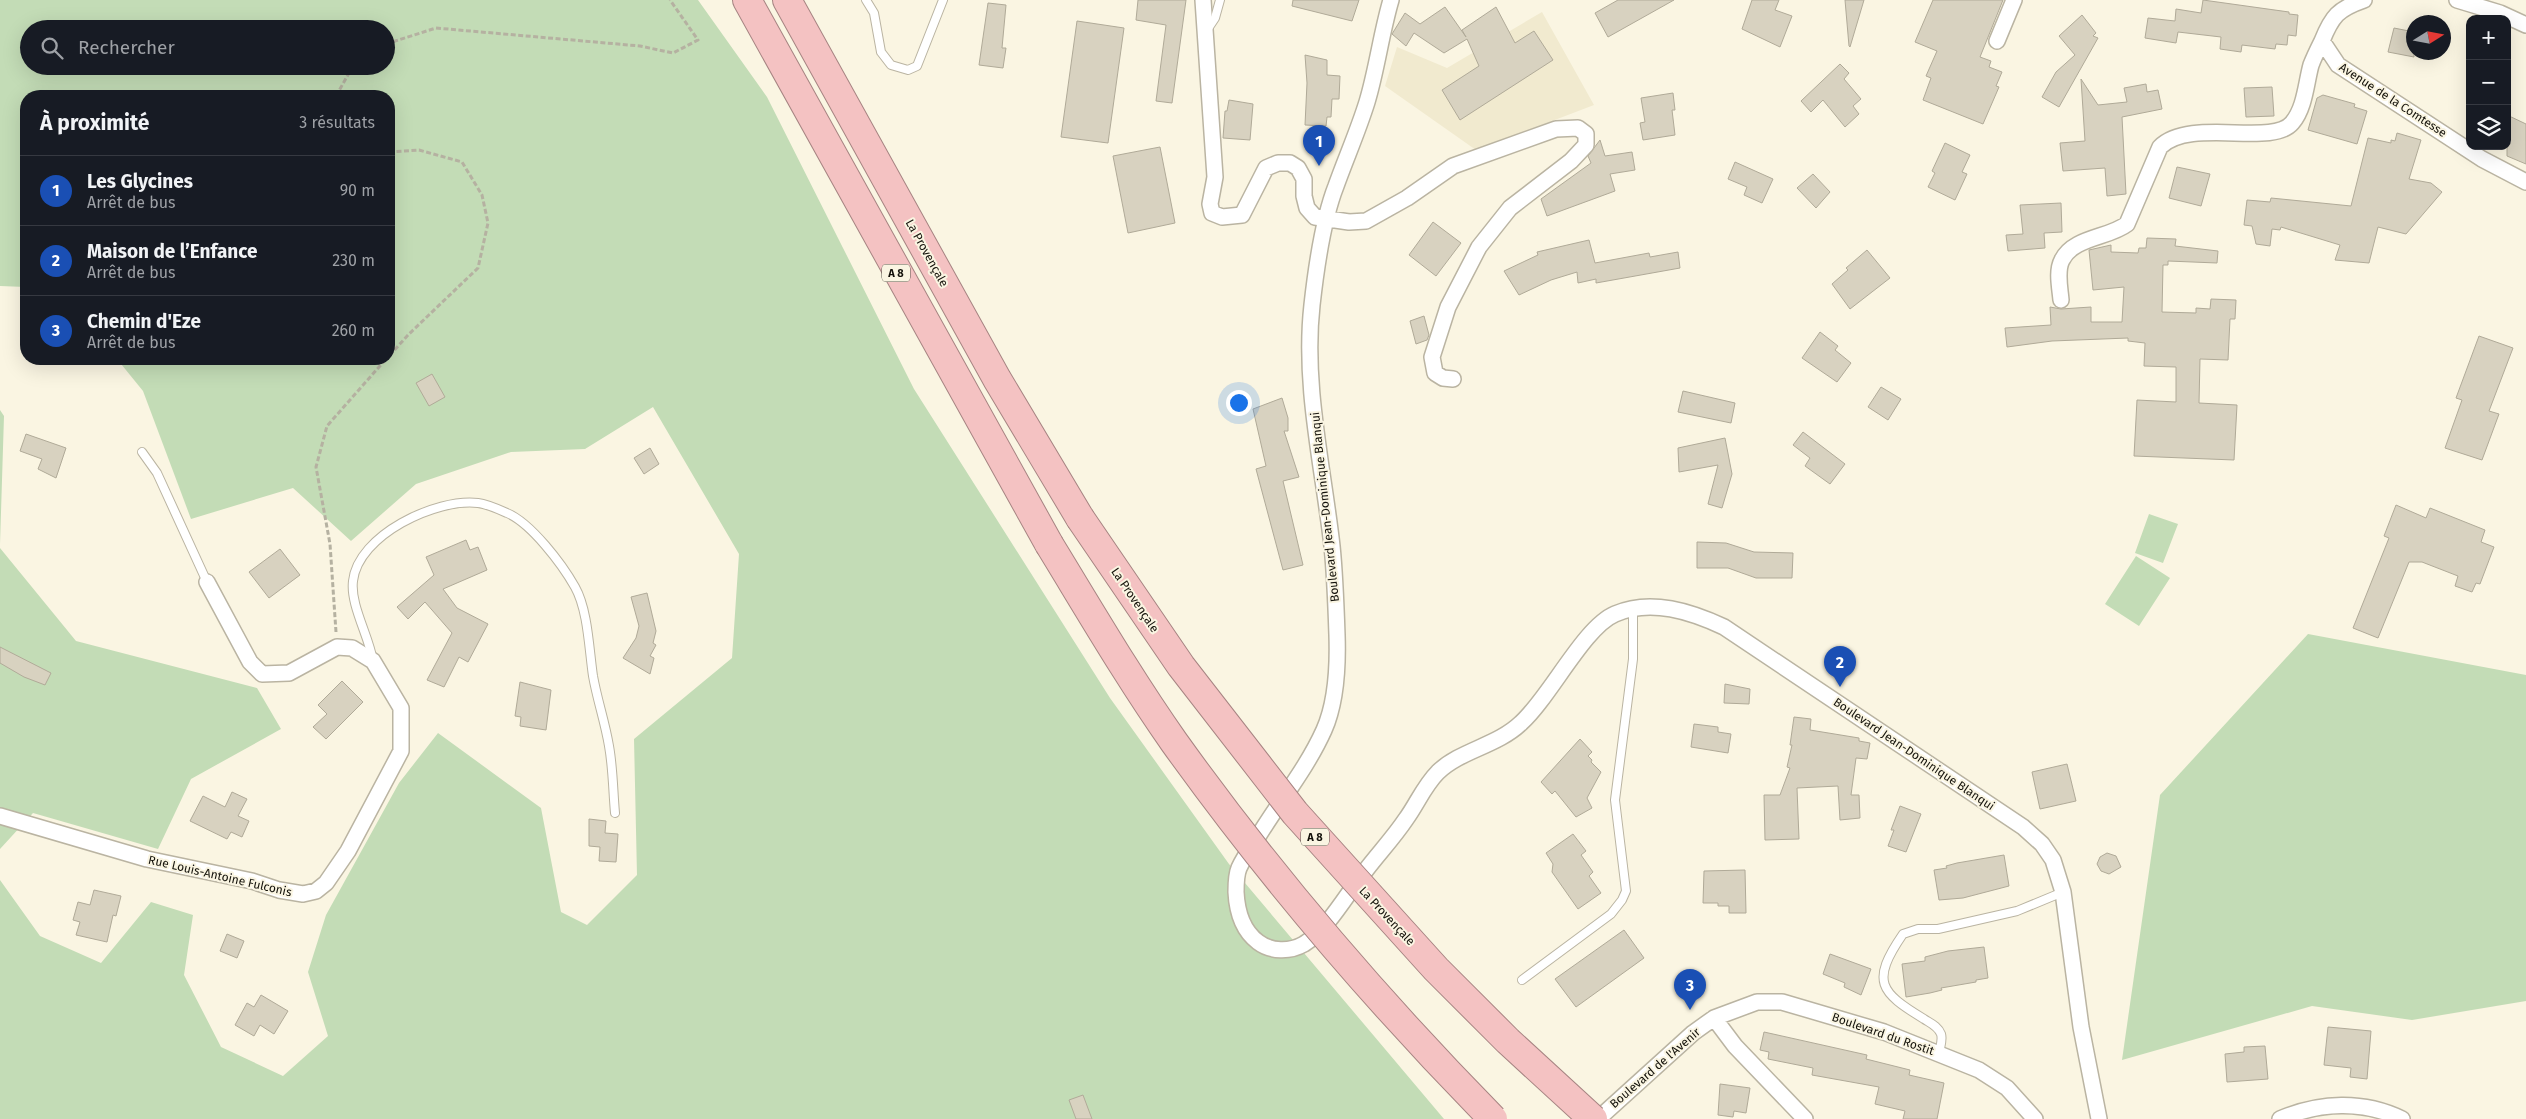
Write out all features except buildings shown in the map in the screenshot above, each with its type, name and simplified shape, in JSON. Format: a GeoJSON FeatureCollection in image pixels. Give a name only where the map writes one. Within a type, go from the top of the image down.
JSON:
{"type":"FeatureCollection","features":[{"type":"Feature","properties":{"kind":"highway","name":"A 8"},"geometry":{"type":"LineString","coordinates":[[747,0],[1049,544],[1115,652],[1174,740],[1234,823],[1355,972],[1429,1054],[1492,1119]]}},
{"type":"Feature","properties":{"kind":"highway","name":"La Provençale"},"geometry":{"type":"LineString","coordinates":[[786,0],[996,379],[1080,518],[1181,666],[1295,813],[1436,969],[1508,1040],[1593,1119]]}},
{"type":"Feature","properties":{"kind":"street"},"geometry":{"type":"LineString","coordinates":[[1203,0],[1215,177],[1210,204],[1212,213],[1222,217],[1242,215],[1249,205],[1258,179],[1266,168],[1278,163],[1290,162],[1298,168],[1304,179],[1304,196],[1307,208],[1315,217],[1326,220],[1366,222],[1407,198],[1453,166],[1556,129],[1578,128],[1586,134],[1586,144],[1571,161],[1510,208],[1479,248],[1448,307],[1432,357],[1435,373],[1443,378],[1453,379]]}},
{"type":"Feature","properties":{"kind":"street","name":"Boulevard Jean-Dominique Blanqui"},"geometry":{"type":"LineString","coordinates":[[1391,0],[1383,26],[1370,93],[1334,189],[1326,220],[1312,306],[1311,350],[1316,429],[1332,547],[1336,604],[1337,648],[1333,693],[1326,725],[1314,751],[1238,869],[1236,885],[1239,912],[1243,925],[1251,936],[1264,946],[1277,950],[1291,949],[1310,938],[1331,916],[1395,834],[1436,774],[1449,763],[1518,727],[1544,697],[1585,641],[1598,627],[1616,613],[1633,609],[1678,610],[1699,615],[1724,628],[2023,827],[2042,844],[2053,860],[2064,892],[2081,1027],[2099,1119]]}},
{"type":"Feature","properties":{"kind":"street"},"geometry":{"type":"LineString","coordinates":[[1997,42],[2014,0]]}},
{"type":"Feature","properties":{"kind":"street"},"geometry":{"type":"LineString","coordinates":[[2061,300],[2059,273],[2062,261],[2068,252],[2074,248],[2120,230],[2127,224],[2160,147],[2167,140],[2194,134],[2277,131],[2289,126],[2294,121],[2306,89],[2311,66],[2330,22],[2341,10],[2364,0]]}},
{"type":"Feature","properties":{"kind":"street"},"geometry":{"type":"LineString","coordinates":[[2457,0],[2500,13],[2526,25]]}},
{"type":"Feature","properties":{"kind":"street","name":"Avenue de la Comtesse"},"geometry":{"type":"LineString","coordinates":[[2322,41],[2338,65],[2482,158],[2526,182]]}},
{"type":"Feature","properties":{"kind":"street"},"geometry":{"type":"LineString","coordinates":[[207,582],[250,662],[262,674],[289,673],[337,647]]}},
{"type":"Feature","properties":{"kind":"street","name":"Rue Louis-Antoine Fulconis"},"geometry":{"type":"LineString","coordinates":[[0,816],[148,859],[252,881],[278,890],[303,894],[316,891],[326,883],[348,851],[401,751],[401,708],[374,661],[352,648],[337,647]]}},
{"type":"Feature","properties":{"kind":"street","name":"Boulevard du Rostit"},"geometry":{"type":"LineString","coordinates":[[1714,1018],[1757,1002],[1782,1002],[1884,1032],[1939,1053],[1992,1077],[2025,1106],[2035,1119]]}},
{"type":"Feature","properties":{"kind":"street"},"geometry":{"type":"LineString","coordinates":[[1714,1018],[1735,1046],[1805,1119]]}},
{"type":"Feature","properties":{"kind":"street","name":"Boulevard de l'Avenir"},"geometry":{"type":"LineString","coordinates":[[1598,1119],[1693,1033],[1714,1018]]}},
{"type":"Feature","properties":{"kind":"street"},"geometry":{"type":"LineString","coordinates":[[2280,1119],[2328,1105],[2349,1104],[2371,1108],[2402,1119]]}},
{"type":"Feature","properties":{"kind":"lane"},"geometry":{"type":"LineString","coordinates":[[866,0],[874,13],[882,52],[891,65],[908,70],[917,66],[943,0]]}},
{"type":"Feature","properties":{"kind":"lane"},"geometry":{"type":"LineString","coordinates":[[1204,34],[1215,18],[1220,0]]}},
{"type":"Feature","properties":{"kind":"lane"},"geometry":{"type":"LineString","coordinates":[[142,452],[157,473],[207,582]]}},
{"type":"Feature","properties":{"kind":"lane"},"geometry":{"type":"LineString","coordinates":[[374,661],[371,645],[354,598],[353,581],[361,556],[392,527],[452,505],[478,503],[509,514],[529,529],[559,563],[576,589],[583,610],[597,701],[609,746],[615,813]]}},
{"type":"Feature","properties":{"kind":"lane"},"geometry":{"type":"LineString","coordinates":[[1522,980],[1611,914],[1622,900],[1626,891],[1615,800],[1633,659],[1633,609]]}},
{"type":"Feature","properties":{"kind":"lane"},"geometry":{"type":"LineString","coordinates":[[1939,1053],[1942,1039],[1937,1027],[1895,1001],[1888,994],[1884,984],[1886,969],[1903,934],[1918,929],[1938,929],[2017,911],[2064,892]]}},
{"type":"Feature","properties":{"kind":"path"},"geometry":{"type":"LineString","coordinates":[[395,41],[436,28],[640,46],[673,52],[698,40],[670,0]]}},
{"type":"Feature","properties":{"kind":"path"},"geometry":{"type":"LineString","coordinates":[[339,90],[348,75]]}},
{"type":"Feature","properties":{"kind":"path"},"geometry":{"type":"LineString","coordinates":[[395,152],[419,150],[462,162],[482,195],[488,224],[478,268],[395,349]]}},
{"type":"Feature","properties":{"kind":"path"},"geometry":{"type":"LineString","coordinates":[[337,647],[330,544],[316,467],[327,426],[381,365]]}},
{"type":"Feature","properties":{"kind":"shaded area"},"geometry":{"type":"Polygon","coordinates":[[[1542,12],[1594,105],[1476,150],[1385,86],[1397,47],[1447,68],[1542,12]]]}},
{"type":"Feature","properties":{"kind":"green space"},"geometry":{"type":"Polygon","coordinates":[[[0,0],[698,0],[767,97],[914,389],[1110,698],[1229,864],[1444,1119],[0,1119],[0,880],[40,936],[101,963],[151,902],[193,915],[184,975],[221,1047],[283,1076],[328,1036],[308,972],[326,915],[399,783],[438,733],[541,808],[561,912],[587,925],[637,875],[634,739],[732,658],[739,554],[653,407],[585,449],[511,452],[416,484],[351,541],[293,488],[191,519],[143,391],[122,365],[395,365],[395,90],[20,90],[20,287],[0,286],[0,0]]]}},
{"type":"Feature","properties":{"kind":"green space"},"geometry":{"type":"Polygon","coordinates":[[[0,410],[4,416],[0,544],[0,410]]]}},
{"type":"Feature","properties":{"kind":"green space"},"geometry":{"type":"Polygon","coordinates":[[[2149,514],[2178,524],[2163,563],[2135,553],[2149,514]]]}},
{"type":"Feature","properties":{"kind":"green space"},"geometry":{"type":"Polygon","coordinates":[[[0,548],[76,641],[257,688],[281,729],[191,779],[158,849],[33,813],[0,849],[0,548]]]}},
{"type":"Feature","properties":{"kind":"green space"},"geometry":{"type":"Polygon","coordinates":[[[2136,556],[2170,578],[2139,626],[2105,604],[2136,556]]]}},
{"type":"Feature","properties":{"kind":"green space"},"geometry":{"type":"Polygon","coordinates":[[[2308,634],[2526,675],[2526,1001],[2412,1020],[2312,1006],[2122,1060],[2160,795],[2308,634]]]}},
{"type":"Feature","properties":{"kind":"place","name":"Les Glycines"},"geometry":{"type":"Point","coordinates":[1319,166]}},
{"type":"Feature","properties":{"kind":"place","name":"Maison de l’Enfance"},"geometry":{"type":"Point","coordinates":[1840,687]}},
{"type":"Feature","properties":{"kind":"place","name":"Chemin d'Eze"},"geometry":{"type":"Point","coordinates":[1690,1010]}}]}
